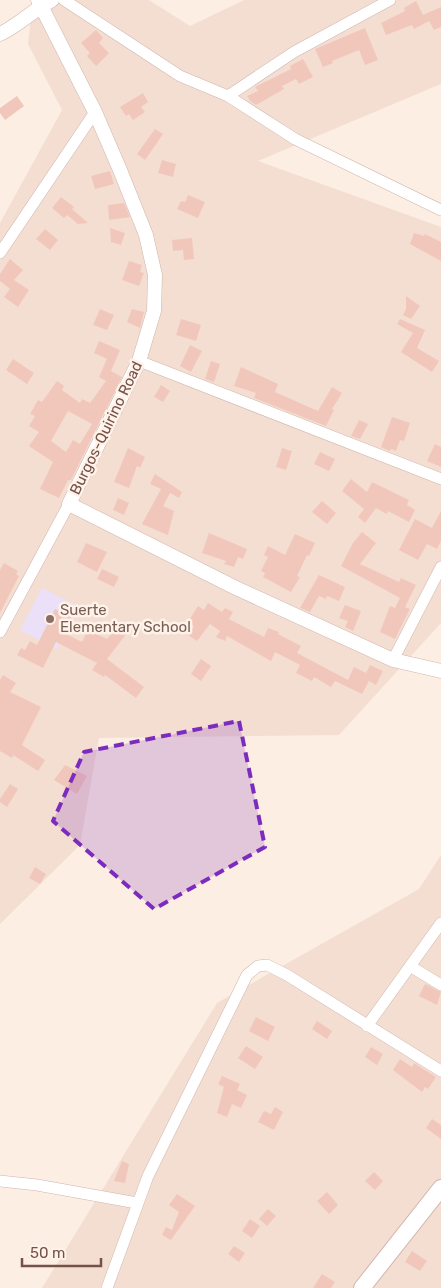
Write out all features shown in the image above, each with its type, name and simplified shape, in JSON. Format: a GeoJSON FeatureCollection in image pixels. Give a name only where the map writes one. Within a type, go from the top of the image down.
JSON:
{"type":"FeatureCollection","features":[{"type":"Feature","properties":{"kind":"main road"},"geometry":{"type":"LineString","coordinates":[[362,1288],[441,1188]]}},
{"type":"Feature","properties":{"kind":"street"},"geometry":{"type":"LineString","coordinates":[[64,0],[180,76],[228,96],[295,139],[441,210]]}},
{"type":"Feature","properties":{"kind":"street"},"geometry":{"type":"LineString","coordinates":[[228,96],[294,52],[390,0]]}},
{"type":"Feature","properties":{"kind":"street"},"geometry":{"type":"LineString","coordinates":[[0,34],[16,26],[44,2]]}},
{"type":"Feature","properties":{"kind":"street","name":"Burgos-Quirino Road"},"geometry":{"type":"LineString","coordinates":[[44,2],[95,112],[146,235],[155,275],[154,311],[139,361],[69,504],[236,588],[393,660],[441,671]]}},
{"type":"Feature","properties":{"kind":"street"},"geometry":{"type":"LineString","coordinates":[[0,253],[95,112]]}},
{"type":"Feature","properties":{"kind":"street"},"geometry":{"type":"LineString","coordinates":[[139,361],[441,479]]}},
{"type":"Feature","properties":{"kind":"street"},"geometry":{"type":"LineString","coordinates":[[0,632],[69,504]]}},
{"type":"Feature","properties":{"kind":"street"},"geometry":{"type":"LineString","coordinates":[[393,660],[441,567]]}},
{"type":"Feature","properties":{"kind":"street"},"geometry":{"type":"LineString","coordinates":[[367,1026],[441,923]]}},
{"type":"Feature","properties":{"kind":"street"},"geometry":{"type":"LineString","coordinates":[[107,1288],[137,1203],[230,1006],[247,975],[258,966],[267,965],[287,975],[441,1071]]}},
{"type":"Feature","properties":{"kind":"street"},"geometry":{"type":"LineString","coordinates":[[410,966],[441,985]]}},
{"type":"Feature","properties":{"kind":"street"},"geometry":{"type":"LineString","coordinates":[[0,1181],[37,1185],[137,1203]]}},
{"type":"Feature","properties":{"kind":"highlighted area"},"geometry":{"type":"Polygon","coordinates":[[[239,721],[265,847],[154,909],[53,821],[84,752],[239,721]]]}},
{"type":"Feature","properties":{"kind":"shaded area"},"geometry":{"type":"Polygon","coordinates":[[[33,0],[149,0],[190,26],[244,0],[441,0],[441,84],[258,161],[441,227],[441,623],[339,735],[99,738],[80,845],[0,924],[0,223],[62,110],[28,44],[33,0]]]}},
{"type":"Feature","properties":{"kind":"shaded area","name":"Suerte Elementary School"},"geometry":{"type":"Polygon","coordinates":[[[42,588],[79,607],[57,649],[20,630],[42,588]]]}},
{"type":"Feature","properties":{"kind":"shaded area"},"geometry":{"type":"Polygon","coordinates":[[[441,855],[441,1288],[42,1288],[217,1003],[419,889],[441,855]]]}},
{"type":"Feature","properties":{"kind":"building"},"geometry":{"type":"Polygon","coordinates":[[[416,1],[423,15],[441,7],[441,27],[434,30],[429,21],[414,29],[412,25],[386,35],[381,23],[405,11],[404,8],[416,1]]]}},
{"type":"Feature","properties":{"kind":"building"},"geometry":{"type":"Polygon","coordinates":[[[365,28],[378,60],[365,65],[359,50],[332,61],[333,63],[323,67],[315,49],[365,28]]]}},
{"type":"Feature","properties":{"kind":"building"},"geometry":{"type":"Polygon","coordinates":[[[96,30],[103,38],[99,43],[109,53],[96,66],[87,56],[90,53],[81,43],[96,30]]]}},
{"type":"Feature","properties":{"kind":"building"},"geometry":{"type":"Polygon","coordinates":[[[303,59],[313,77],[299,84],[296,79],[282,86],[284,89],[256,105],[250,101],[247,96],[258,91],[255,87],[291,69],[290,66],[303,59]]]}},
{"type":"Feature","properties":{"kind":"building"},"geometry":{"type":"Polygon","coordinates":[[[143,93],[148,102],[141,107],[145,112],[133,120],[129,114],[126,116],[120,107],[143,93]]]}},
{"type":"Feature","properties":{"kind":"building"},"geometry":{"type":"Polygon","coordinates":[[[17,96],[24,106],[5,120],[0,113],[0,108],[17,96]]]}},
{"type":"Feature","properties":{"kind":"building"},"geometry":{"type":"Polygon","coordinates":[[[155,129],[163,134],[145,160],[137,154],[155,129]]]}},
{"type":"Feature","properties":{"kind":"building"},"geometry":{"type":"Polygon","coordinates":[[[162,160],[176,164],[173,177],[158,173],[162,160]]]}},
{"type":"Feature","properties":{"kind":"building"},"geometry":{"type":"Polygon","coordinates":[[[110,171],[114,184],[95,189],[91,176],[110,171]]]}},
{"type":"Feature","properties":{"kind":"building"},"geometry":{"type":"Polygon","coordinates":[[[188,195],[205,202],[198,218],[177,209],[181,201],[185,202],[188,195]]]}},
{"type":"Feature","properties":{"kind":"building"},"geometry":{"type":"Polygon","coordinates":[[[61,197],[74,207],[72,209],[88,223],[78,224],[67,215],[64,218],[52,208],[61,197]]]}},
{"type":"Feature","properties":{"kind":"building"},"geometry":{"type":"Polygon","coordinates":[[[124,203],[130,217],[109,220],[108,205],[124,203]]]}},
{"type":"Feature","properties":{"kind":"building"},"geometry":{"type":"Polygon","coordinates":[[[110,228],[125,233],[121,245],[111,242],[110,228]]]}},
{"type":"Feature","properties":{"kind":"building"},"geometry":{"type":"Polygon","coordinates":[[[45,229],[58,240],[50,250],[36,239],[45,229]]]}},
{"type":"Feature","properties":{"kind":"building"},"geometry":{"type":"Polygon","coordinates":[[[414,233],[424,236],[425,234],[441,242],[441,261],[410,244],[414,233]]]}},
{"type":"Feature","properties":{"kind":"building"},"geometry":{"type":"Polygon","coordinates":[[[192,238],[194,259],[184,260],[183,250],[173,251],[172,240],[192,238]]]}},
{"type":"Feature","properties":{"kind":"building"},"geometry":{"type":"Polygon","coordinates":[[[10,259],[23,270],[14,280],[29,290],[18,307],[4,297],[10,289],[0,281],[0,274],[10,259]]]}},
{"type":"Feature","properties":{"kind":"building"},"geometry":{"type":"Polygon","coordinates":[[[129,261],[142,265],[140,272],[144,273],[139,286],[122,280],[129,261]]]}},
{"type":"Feature","properties":{"kind":"building"},"geometry":{"type":"Polygon","coordinates":[[[406,296],[420,306],[411,319],[403,315],[406,309],[406,296]]]}},
{"type":"Feature","properties":{"kind":"building"},"geometry":{"type":"Polygon","coordinates":[[[100,309],[114,315],[107,330],[93,325],[100,309]]]}},
{"type":"Feature","properties":{"kind":"building"},"geometry":{"type":"Polygon","coordinates":[[[132,309],[144,312],[140,328],[127,322],[132,309]]]}},
{"type":"Feature","properties":{"kind":"building"},"geometry":{"type":"Polygon","coordinates":[[[181,319],[201,325],[196,341],[176,335],[181,319]]]}},
{"type":"Feature","properties":{"kind":"building"},"geometry":{"type":"Polygon","coordinates":[[[400,319],[425,330],[417,348],[439,361],[432,372],[401,352],[413,333],[397,324],[400,319]]]}},
{"type":"Feature","properties":{"kind":"building"},"geometry":{"type":"Polygon","coordinates":[[[99,341],[120,350],[111,371],[122,377],[71,480],[68,480],[59,498],[40,489],[53,462],[29,446],[39,432],[29,426],[35,416],[30,414],[38,400],[42,402],[57,381],[64,386],[62,390],[80,403],[82,399],[90,403],[106,381],[99,377],[107,359],[94,353],[99,341]],[[68,411],[51,441],[66,452],[73,440],[80,444],[92,424],[68,411]]]}},
{"type":"Feature","properties":{"kind":"building"},"geometry":{"type":"Polygon","coordinates":[[[190,345],[202,351],[191,372],[180,366],[190,345]]]}},
{"type":"Feature","properties":{"kind":"building"},"geometry":{"type":"Polygon","coordinates":[[[13,359],[34,373],[27,384],[6,370],[13,359]]]}},
{"type":"Feature","properties":{"kind":"building"},"geometry":{"type":"Polygon","coordinates":[[[211,361],[220,364],[214,382],[205,379],[211,361]]]}},
{"type":"Feature","properties":{"kind":"building"},"geometry":{"type":"Polygon","coordinates":[[[241,367],[278,384],[275,392],[318,411],[332,387],[342,393],[332,409],[334,410],[326,426],[254,398],[256,393],[234,386],[241,367]]]}},
{"type":"Feature","properties":{"kind":"building"},"geometry":{"type":"Polygon","coordinates":[[[161,385],[170,391],[163,402],[154,397],[161,385]]]}},
{"type":"Feature","properties":{"kind":"building"},"geometry":{"type":"Polygon","coordinates":[[[392,417],[410,423],[404,441],[400,440],[396,451],[391,449],[390,451],[381,447],[392,417]]]}},
{"type":"Feature","properties":{"kind":"building"},"geometry":{"type":"Polygon","coordinates":[[[359,420],[368,424],[360,439],[351,436],[359,420]]]}},
{"type":"Feature","properties":{"kind":"building"},"geometry":{"type":"Polygon","coordinates":[[[435,444],[441,447],[441,467],[427,461],[435,444]]]}},
{"type":"Feature","properties":{"kind":"building"},"geometry":{"type":"Polygon","coordinates":[[[128,448],[145,457],[140,468],[137,466],[129,488],[114,482],[128,448]]]}},
{"type":"Feature","properties":{"kind":"building"},"geometry":{"type":"Polygon","coordinates":[[[282,448],[292,451],[286,470],[276,467],[282,448]]]}},
{"type":"Feature","properties":{"kind":"building"},"geometry":{"type":"Polygon","coordinates":[[[320,452],[335,459],[329,471],[314,464],[320,452]]]}},
{"type":"Feature","properties":{"kind":"building"},"geometry":{"type":"Polygon","coordinates":[[[155,474],[182,492],[179,498],[170,493],[163,506],[174,511],[168,535],[142,524],[161,489],[150,484],[155,474]]]}},
{"type":"Feature","properties":{"kind":"building"},"geometry":{"type":"Polygon","coordinates":[[[351,479],[367,492],[372,482],[409,500],[407,505],[415,510],[409,522],[388,511],[387,514],[376,508],[365,523],[358,517],[364,509],[342,491],[351,479]]]}},
{"type":"Feature","properties":{"kind":"building"},"geometry":{"type":"Polygon","coordinates":[[[118,498],[129,503],[124,515],[113,510],[118,498]]]}},
{"type":"Feature","properties":{"kind":"building"},"geometry":{"type":"Polygon","coordinates":[[[322,501],[336,513],[327,524],[312,512],[322,501]]]}},
{"type":"Feature","properties":{"kind":"building"},"geometry":{"type":"Polygon","coordinates":[[[441,511],[441,541],[437,549],[427,544],[418,560],[399,550],[415,519],[432,528],[441,511]]]}},
{"type":"Feature","properties":{"kind":"building"},"geometry":{"type":"Polygon","coordinates":[[[362,532],[376,543],[360,564],[399,582],[401,578],[416,585],[405,607],[410,609],[395,639],[380,632],[390,606],[395,608],[400,598],[341,566],[353,543],[362,532]]]}},
{"type":"Feature","properties":{"kind":"building"},"geometry":{"type":"Polygon","coordinates":[[[209,533],[247,549],[243,559],[238,557],[234,567],[224,564],[226,561],[202,553],[209,533]]]}},
{"type":"Feature","properties":{"kind":"building"},"geometry":{"type":"Polygon","coordinates":[[[295,534],[315,543],[309,556],[307,555],[297,576],[300,577],[291,592],[263,577],[265,573],[261,571],[268,557],[264,555],[268,546],[285,555],[295,534]]]}},
{"type":"Feature","properties":{"kind":"building"},"geometry":{"type":"Polygon","coordinates":[[[86,543],[107,552],[97,572],[77,562],[86,543]]]}},
{"type":"Feature","properties":{"kind":"building"},"geometry":{"type":"Polygon","coordinates":[[[4,563],[18,571],[16,574],[19,576],[0,613],[0,570],[4,563]]]}},
{"type":"Feature","properties":{"kind":"building"},"geometry":{"type":"Polygon","coordinates":[[[102,569],[119,577],[114,587],[97,579],[102,569]]]}},
{"type":"Feature","properties":{"kind":"building"},"geometry":{"type":"Polygon","coordinates":[[[319,575],[345,587],[339,601],[327,596],[326,599],[319,596],[310,612],[300,608],[319,575]]]}},
{"type":"Feature","properties":{"kind":"building"},"geometry":{"type":"Polygon","coordinates":[[[208,603],[222,612],[225,608],[233,612],[229,619],[264,637],[268,628],[279,632],[278,634],[301,646],[297,653],[348,680],[354,667],[366,673],[370,665],[383,671],[376,685],[369,681],[362,694],[335,681],[331,687],[314,677],[312,681],[296,673],[300,665],[275,652],[271,661],[227,636],[225,641],[216,637],[220,631],[210,624],[197,641],[188,635],[194,626],[188,622],[198,606],[204,610],[208,603]]]}},
{"type":"Feature","properties":{"kind":"building"},"geometry":{"type":"Polygon","coordinates":[[[345,605],[361,611],[353,631],[345,627],[348,621],[339,618],[345,605]]]}},
{"type":"Feature","properties":{"kind":"building"},"geometry":{"type":"Polygon","coordinates":[[[55,609],[72,618],[64,633],[82,642],[88,630],[107,639],[121,622],[130,629],[107,659],[144,687],[136,698],[105,675],[104,677],[92,670],[97,663],[56,642],[43,668],[17,655],[21,648],[25,650],[30,641],[37,645],[55,609]]]}},
{"type":"Feature","properties":{"kind":"building"},"geometry":{"type":"Polygon","coordinates":[[[201,659],[211,666],[201,681],[191,674],[201,659]]]}},
{"type":"Feature","properties":{"kind":"building"},"geometry":{"type":"Polygon","coordinates":[[[3,675],[16,683],[10,692],[41,707],[22,745],[45,760],[38,771],[13,755],[12,758],[0,751],[0,680],[3,675]]]}},
{"type":"Feature","properties":{"kind":"building"},"geometry":{"type":"Polygon","coordinates":[[[65,765],[87,776],[77,794],[54,780],[65,765]]]}},
{"type":"Feature","properties":{"kind":"building"},"geometry":{"type":"Polygon","coordinates":[[[10,784],[18,789],[7,807],[0,802],[0,799],[10,784]]]}},
{"type":"Feature","properties":{"kind":"building"},"geometry":{"type":"Polygon","coordinates":[[[35,867],[46,874],[40,884],[29,878],[35,867]]]}},
{"type":"Feature","properties":{"kind":"building"},"geometry":{"type":"Polygon","coordinates":[[[425,984],[441,992],[437,1005],[419,996],[425,984]]]}},
{"type":"Feature","properties":{"kind":"building"},"geometry":{"type":"Polygon","coordinates":[[[256,1017],[275,1027],[268,1041],[249,1031],[256,1017]]]}},
{"type":"Feature","properties":{"kind":"building"},"geometry":{"type":"Polygon","coordinates":[[[317,1021],[332,1031],[327,1039],[312,1029],[317,1021]]]}},
{"type":"Feature","properties":{"kind":"building"},"geometry":{"type":"Polygon","coordinates":[[[246,1046],[263,1057],[255,1069],[238,1058],[246,1046]]]}},
{"type":"Feature","properties":{"kind":"building"},"geometry":{"type":"Polygon","coordinates":[[[371,1047],[383,1054],[377,1065],[365,1057],[371,1047]]]}},
{"type":"Feature","properties":{"kind":"building"},"geometry":{"type":"Polygon","coordinates":[[[400,1059],[412,1067],[414,1063],[436,1077],[428,1089],[425,1087],[422,1092],[393,1070],[400,1059]]]}},
{"type":"Feature","properties":{"kind":"building"},"geometry":{"type":"Polygon","coordinates":[[[222,1076],[240,1084],[237,1090],[247,1095],[241,1108],[232,1104],[227,1117],[217,1113],[224,1087],[218,1084],[222,1076]]]}},
{"type":"Feature","properties":{"kind":"building"},"geometry":{"type":"Polygon","coordinates":[[[275,1107],[283,1112],[274,1130],[258,1122],[264,1111],[271,1114],[275,1107]]]}},
{"type":"Feature","properties":{"kind":"building"},"geometry":{"type":"Polygon","coordinates":[[[432,1119],[441,1125],[441,1139],[426,1128],[432,1119]]]}},
{"type":"Feature","properties":{"kind":"building"},"geometry":{"type":"Polygon","coordinates":[[[122,1161],[129,1164],[125,1183],[114,1181],[122,1161]]]}},
{"type":"Feature","properties":{"kind":"building"},"geometry":{"type":"Polygon","coordinates":[[[374,1172],[383,1181],[375,1190],[365,1181],[374,1172]]]}},
{"type":"Feature","properties":{"kind":"building"},"geometry":{"type":"Polygon","coordinates":[[[327,1192],[338,1205],[329,1214],[317,1201],[327,1192]]]}},
{"type":"Feature","properties":{"kind":"building"},"geometry":{"type":"Polygon","coordinates":[[[177,1194],[195,1206],[171,1240],[162,1235],[166,1227],[172,1230],[179,1212],[169,1205],[177,1194]]]}},
{"type":"Feature","properties":{"kind":"building"},"geometry":{"type":"Polygon","coordinates":[[[268,1209],[276,1216],[267,1226],[259,1219],[268,1209]]]}},
{"type":"Feature","properties":{"kind":"building"},"geometry":{"type":"Polygon","coordinates":[[[250,1219],[260,1226],[252,1238],[242,1231],[250,1219]]]}},
{"type":"Feature","properties":{"kind":"building"},"geometry":{"type":"Polygon","coordinates":[[[234,1246],[245,1253],[239,1262],[228,1254],[234,1246]]]}},
{"type":"Feature","properties":{"kind":"building"},"geometry":{"type":"Polygon","coordinates":[[[412,1251],[427,1261],[420,1271],[405,1262],[412,1251]]]}},
{"type":"Feature","properties":{"kind":"building"},"geometry":{"type":"Polygon","coordinates":[[[322,1274],[335,1282],[331,1288],[313,1288],[322,1274]]]}},
{"type":"Feature","properties":{"kind":"place","name":"Suerte Elementary School"},"geometry":{"type":"Point","coordinates":[50,619]}}]}
